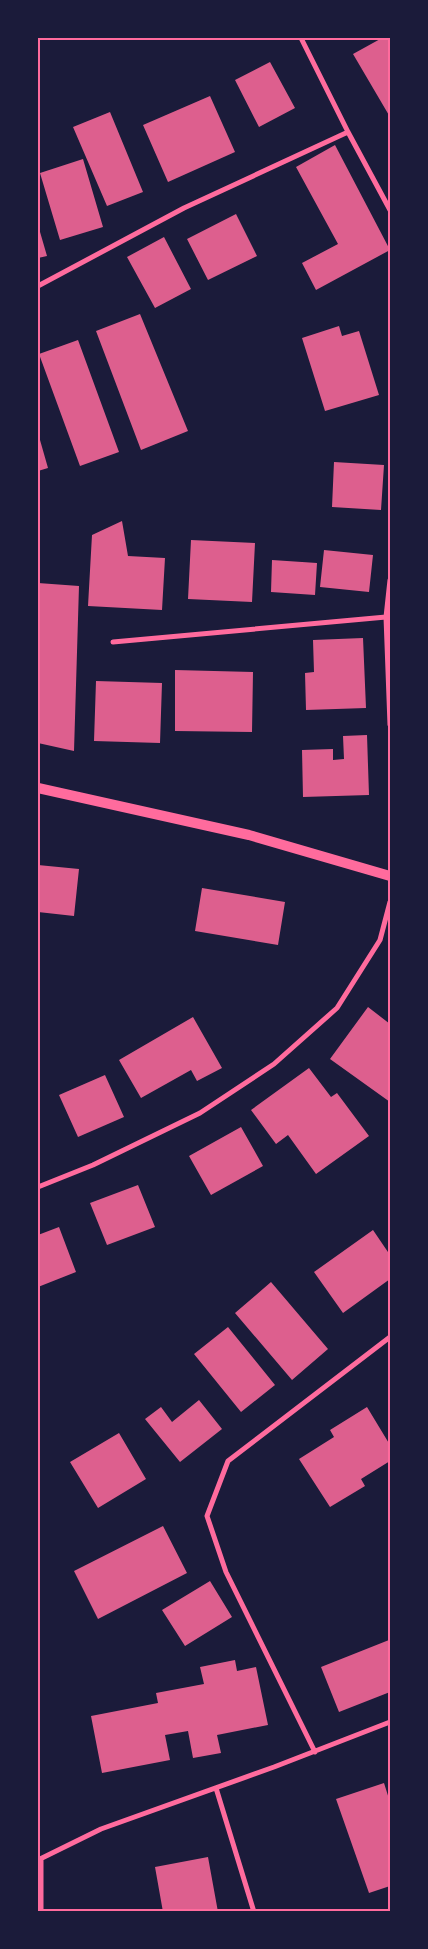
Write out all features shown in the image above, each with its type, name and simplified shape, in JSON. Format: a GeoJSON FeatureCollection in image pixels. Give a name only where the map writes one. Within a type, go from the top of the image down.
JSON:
{"type":"FeatureCollection","features":[{"type":"Feature","properties":{"kind":"main road"},"geometry":{"type":"LineString","coordinates":[[38,788],[249,835],[390,876]]}},
{"type":"Feature","properties":{"kind":"street"},"geometry":{"type":"LineString","coordinates":[[301,38],[390,210]]}},
{"type":"Feature","properties":{"kind":"street"},"geometry":{"type":"LineString","coordinates":[[38,286],[184,208],[348,132]]}},
{"type":"Feature","properties":{"kind":"street"},"geometry":{"type":"LineString","coordinates":[[390,580],[386,617],[390,725]]}},
{"type":"Feature","properties":{"kind":"street"},"geometry":{"type":"LineString","coordinates":[[113,642],[386,617]]}},
{"type":"Feature","properties":{"kind":"street"},"geometry":{"type":"LineString","coordinates":[[38,1187],[93,1165],[200,1113],[274,1064],[337,1008],[380,940],[390,902]]}},
{"type":"Feature","properties":{"kind":"street"},"geometry":{"type":"LineString","coordinates":[[314,1752],[226,1572],[207,1516],[228,1461],[390,1337]]}},
{"type":"Feature","properties":{"kind":"street"},"geometry":{"type":"LineString","coordinates":[[41,1912],[39,1860],[101,1829],[314,1752],[390,1722]]}},
{"type":"Feature","properties":{"kind":"street"},"geometry":{"type":"LineString","coordinates":[[216,1788],[254,1912]]}},
{"type":"Feature","properties":{"kind":"building"},"geometry":{"type":"Polygon","coordinates":[[[382,38],[390,38],[390,117],[353,54],[382,38]]]}},
{"type":"Feature","properties":{"kind":"building"},"geometry":{"type":"Polygon","coordinates":[[[270,62],[295,108],[259,127],[235,80],[270,62]]]}},
{"type":"Feature","properties":{"kind":"building"},"geometry":{"type":"Polygon","coordinates":[[[210,96],[235,152],[168,182],[143,125],[210,96]]]}},
{"type":"Feature","properties":{"kind":"building"},"geometry":{"type":"Polygon","coordinates":[[[110,112],[143,192],[107,206],[73,127],[110,112]]]}},
{"type":"Feature","properties":{"kind":"building"},"geometry":{"type":"Polygon","coordinates":[[[335,145],[390,250],[316,290],[302,263],[338,244],[296,167],[335,145]]]}},
{"type":"Feature","properties":{"kind":"building"},"geometry":{"type":"Polygon","coordinates":[[[83,159],[103,227],[60,240],[40,173],[83,159]]]}},
{"type":"Feature","properties":{"kind":"building"},"geometry":{"type":"Polygon","coordinates":[[[236,214],[257,256],[208,280],[187,239],[236,214]]]}},
{"type":"Feature","properties":{"kind":"building"},"geometry":{"type":"Polygon","coordinates":[[[38,225],[47,256],[38,258],[38,225]]]}},
{"type":"Feature","properties":{"kind":"building"},"geometry":{"type":"Polygon","coordinates":[[[164,237],[191,289],[155,308],[127,257],[164,237]]]}},
{"type":"Feature","properties":{"kind":"building"},"geometry":{"type":"Polygon","coordinates":[[[140,314],[188,431],[141,450],[96,331],[140,314]]]}},
{"type":"Feature","properties":{"kind":"building"},"geometry":{"type":"Polygon","coordinates":[[[339,326],[342,336],[359,331],[379,395],[325,411],[302,338],[339,326]]]}},
{"type":"Feature","properties":{"kind":"building"},"geometry":{"type":"Polygon","coordinates":[[[78,340],[119,452],[80,466],[39,354],[78,340]]]}},
{"type":"Feature","properties":{"kind":"building"},"geometry":{"type":"Polygon","coordinates":[[[38,433],[48,468],[38,471],[38,433]]]}},
{"type":"Feature","properties":{"kind":"building"},"geometry":{"type":"Polygon","coordinates":[[[334,462],[384,465],[381,510],[332,507],[334,462]]]}},
{"type":"Feature","properties":{"kind":"building"},"geometry":{"type":"Polygon","coordinates":[[[122,521],[128,556],[165,558],[162,610],[88,606],[92,535],[122,521]]]}},
{"type":"Feature","properties":{"kind":"building"},"geometry":{"type":"Polygon","coordinates":[[[191,540],[255,543],[252,602],[188,599],[191,540]]]}},
{"type":"Feature","properties":{"kind":"building"},"geometry":{"type":"Polygon","coordinates":[[[324,550],[373,555],[369,592],[320,587],[324,550]]]}},
{"type":"Feature","properties":{"kind":"building"},"geometry":{"type":"Polygon","coordinates":[[[272,560],[317,563],[315,595],[271,592],[272,560]]]}},
{"type":"Feature","properties":{"kind":"building"},"geometry":{"type":"Polygon","coordinates":[[[38,583],[79,586],[74,751],[38,743],[38,583]]]}},
{"type":"Feature","properties":{"kind":"building"},"geometry":{"type":"Polygon","coordinates":[[[363,638],[366,708],[306,710],[305,673],[314,672],[313,640],[363,638]]]}},
{"type":"Feature","properties":{"kind":"building"},"geometry":{"type":"Polygon","coordinates":[[[175,670],[253,672],[252,732],[175,731],[175,670]]]}},
{"type":"Feature","properties":{"kind":"building"},"geometry":{"type":"Polygon","coordinates":[[[96,681],[162,683],[160,743],[94,741],[96,681]]]}},
{"type":"Feature","properties":{"kind":"building"},"geometry":{"type":"Polygon","coordinates":[[[367,735],[369,795],[303,797],[302,750],[333,749],[333,760],[344,759],[343,736],[367,735]]]}},
{"type":"Feature","properties":{"kind":"building"},"geometry":{"type":"Polygon","coordinates":[[[38,865],[79,869],[74,916],[38,912],[38,865]]]}},
{"type":"Feature","properties":{"kind":"building"},"geometry":{"type":"Polygon","coordinates":[[[202,888],[285,902],[278,945],[195,931],[202,888]]]}},
{"type":"Feature","properties":{"kind":"building"},"geometry":{"type":"Polygon","coordinates":[[[368,1007],[390,1024],[390,1102],[330,1059],[368,1007]]]}},
{"type":"Feature","properties":{"kind":"building"},"geometry":{"type":"Polygon","coordinates":[[[193,1017],[222,1068],[197,1081],[191,1070],[141,1098],[119,1060],[193,1017]]]}},
{"type":"Feature","properties":{"kind":"building"},"geometry":{"type":"Polygon","coordinates":[[[309,1068],[331,1097],[337,1093],[369,1136],[316,1174],[288,1135],[276,1144],[251,1110],[309,1068]]]}},
{"type":"Feature","properties":{"kind":"building"},"geometry":{"type":"Polygon","coordinates":[[[105,1075],[124,1117],[78,1137],[59,1095],[105,1075]]]}},
{"type":"Feature","properties":{"kind":"building"},"geometry":{"type":"Polygon","coordinates":[[[241,1127],[263,1166],[211,1195],[189,1156],[241,1127]]]}},
{"type":"Feature","properties":{"kind":"building"},"geometry":{"type":"Polygon","coordinates":[[[138,1185],[155,1227],[107,1245],[90,1203],[138,1185]]]}},
{"type":"Feature","properties":{"kind":"building"},"geometry":{"type":"Polygon","coordinates":[[[59,1227],[76,1272],[38,1287],[38,1235],[59,1227]]]}},
{"type":"Feature","properties":{"kind":"building"},"geometry":{"type":"Polygon","coordinates":[[[373,1230],[390,1255],[390,1279],[343,1313],[314,1272],[373,1230]]]}},
{"type":"Feature","properties":{"kind":"building"},"geometry":{"type":"Polygon","coordinates":[[[271,1282],[328,1349],[292,1380],[235,1313],[271,1282]]]}},
{"type":"Feature","properties":{"kind":"building"},"geometry":{"type":"Polygon","coordinates":[[[228,1327],[275,1385],[241,1412],[194,1354],[228,1327]]]}},
{"type":"Feature","properties":{"kind":"building"},"geometry":{"type":"Polygon","coordinates":[[[199,1400],[222,1429],[180,1462],[145,1419],[161,1407],[172,1422],[199,1400]]]}},
{"type":"Feature","properties":{"kind":"building"},"geometry":{"type":"Polygon","coordinates":[[[367,1407],[390,1445],[390,1461],[361,1479],[365,1486],[330,1507],[299,1459],[334,1437],[330,1430],[367,1407]]]}},
{"type":"Feature","properties":{"kind":"building"},"geometry":{"type":"Polygon","coordinates":[[[119,1433],[146,1479],[98,1508],[70,1462],[119,1433]]]}},
{"type":"Feature","properties":{"kind":"building"},"geometry":{"type":"Polygon","coordinates":[[[163,1526],[187,1573],[98,1619],[74,1571],[163,1526]]]}},
{"type":"Feature","properties":{"kind":"building"},"geometry":{"type":"Polygon","coordinates":[[[210,1581],[232,1617],[185,1646],[162,1610],[210,1581]]]}},
{"type":"Feature","properties":{"kind":"building"},"geometry":{"type":"Polygon","coordinates":[[[389,1640],[390,1692],[339,1712],[321,1667],[389,1640]]]}},
{"type":"Feature","properties":{"kind":"building"},"geometry":{"type":"Polygon","coordinates":[[[235,1660],[237,1671],[256,1667],[268,1725],[217,1735],[221,1753],[193,1758],[188,1731],[165,1735],[170,1760],[102,1773],[91,1716],[158,1703],[156,1693],[204,1684],[200,1667],[235,1660]]]}},
{"type":"Feature","properties":{"kind":"building"},"geometry":{"type":"Polygon","coordinates":[[[384,1783],[390,1802],[390,1886],[369,1893],[336,1799],[384,1783]]]}},
{"type":"Feature","properties":{"kind":"building"},"geometry":{"type":"Polygon","coordinates":[[[208,1857],[218,1912],[163,1912],[155,1867],[208,1857]]]}}]}
